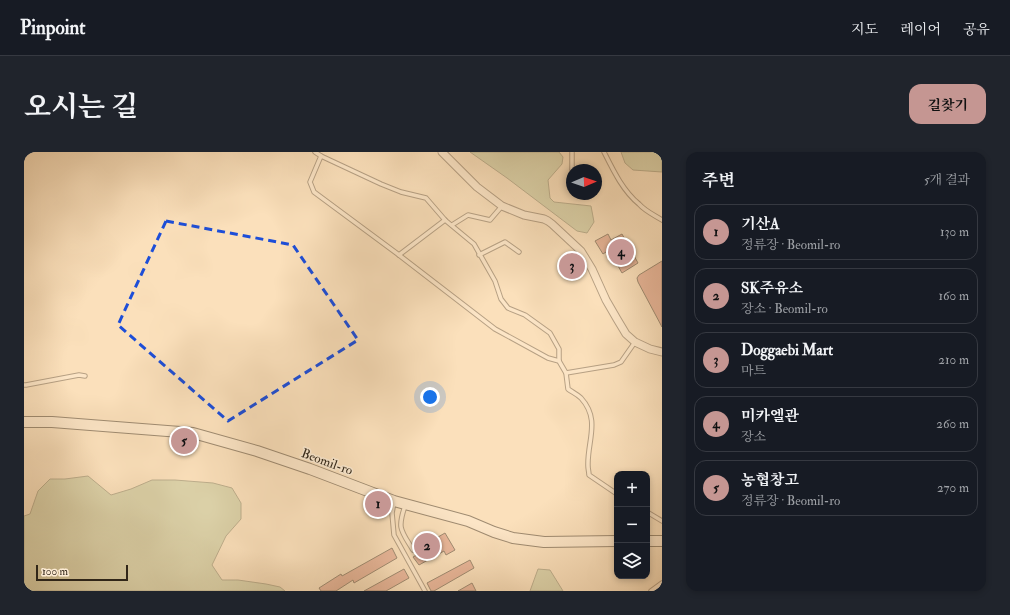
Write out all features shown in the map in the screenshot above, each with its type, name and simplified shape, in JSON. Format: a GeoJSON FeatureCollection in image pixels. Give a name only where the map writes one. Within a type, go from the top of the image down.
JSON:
{"type":"FeatureCollection","features":[{"type":"Feature","properties":{"kind":"street"},"geometry":{"type":"LineString","coordinates":[[442,152],[477,187],[502,206],[524,215],[548,221],[581,251],[592,269],[606,300],[626,334],[635,342],[650,349],[662,352]]}},
{"type":"Feature","properties":{"kind":"street","name":"Beomil-ro"},"geometry":{"type":"LineString","coordinates":[[24,422],[52,422],[192,433],[257,451],[310,469],[394,501],[468,521],[513,538],[544,542],[614,541]]}},
{"type":"Feature","properties":{"kind":"street"},"geometry":{"type":"LineString","coordinates":[[650,541],[662,541]]}},
{"type":"Feature","properties":{"kind":"lane"},"geometry":{"type":"LineString","coordinates":[[315,152],[381,184],[401,192],[426,198],[445,220],[474,244],[494,282],[501,299],[508,308],[525,315],[550,333],[559,349],[558,361],[566,373],[568,389],[580,397],[587,406],[591,415],[592,426],[588,466],[589,475],[614,492]]}},
{"type":"Feature","properties":{"kind":"lane"},"geometry":{"type":"LineString","coordinates":[[572,152],[572,164]]}},
{"type":"Feature","properties":{"kind":"lane"},"geometry":{"type":"LineString","coordinates":[[604,152],[622,185],[632,197],[639,205],[662,220]]}},
{"type":"Feature","properties":{"kind":"lane"},"geometry":{"type":"LineString","coordinates":[[321,156],[310,182],[314,192],[495,329],[548,358],[558,361]]}},
{"type":"Feature","properties":{"kind":"lane"},"geometry":{"type":"LineString","coordinates":[[452,225],[468,215],[490,220],[502,206]]}},
{"type":"Feature","properties":{"kind":"lane"},"geometry":{"type":"LineString","coordinates":[[399,255],[445,220]]}},
{"type":"Feature","properties":{"kind":"lane"},"geometry":{"type":"LineString","coordinates":[[479,255],[505,242],[519,252]]}},
{"type":"Feature","properties":{"kind":"lane"},"geometry":{"type":"LineString","coordinates":[[566,373],[614,366],[621,362],[635,342]]}},
{"type":"Feature","properties":{"kind":"lane"},"geometry":{"type":"LineString","coordinates":[[24,385],[79,375],[85,376]]}},
{"type":"Feature","properties":{"kind":"lane"},"geometry":{"type":"LineString","coordinates":[[394,501],[392,513],[394,534],[424,591]]}},
{"type":"Feature","properties":{"kind":"lane"},"geometry":{"type":"LineString","coordinates":[[406,505],[401,518],[400,529],[413,550]]}},
{"type":"Feature","properties":{"kind":"lane"},"geometry":{"type":"LineString","coordinates":[[650,514],[662,521]]}},
{"type":"Feature","properties":{"kind":"lane"},"geometry":{"type":"LineString","coordinates":[[651,591],[662,582]]}},
{"type":"Feature","properties":{"kind":"highlighted area"},"geometry":{"type":"Polygon","coordinates":[[[166,221],[293,245],[358,340],[228,421],[118,325],[166,221]]]}},
{"type":"Feature","properties":{"kind":"green space"},"geometry":{"type":"Polygon","coordinates":[[[470,152],[559,152],[563,157],[562,164],[548,180],[550,198],[554,202],[591,206],[594,222],[587,233],[577,231],[470,152]]]}},
{"type":"Feature","properties":{"kind":"green space"},"geometry":{"type":"Polygon","coordinates":[[[621,152],[662,152],[662,172],[633,170],[625,163],[621,152]]]}},
{"type":"Feature","properties":{"kind":"green space"},"geometry":{"type":"Polygon","coordinates":[[[88,476],[111,495],[131,489],[152,480],[213,483],[232,488],[241,503],[241,519],[226,536],[212,565],[222,580],[238,580],[266,584],[280,587],[285,591],[24,591],[24,516],[30,514],[38,491],[50,479],[88,476]]]}},
{"type":"Feature","properties":{"kind":"green space"},"geometry":{"type":"Polygon","coordinates":[[[538,569],[550,570],[563,591],[530,591],[538,569]]]}},
{"type":"Feature","properties":{"kind":"building"},"geometry":{"type":"Polygon","coordinates":[[[608,234],[611,240],[622,234],[638,263],[622,273],[609,250],[603,254],[595,241],[608,234]]]}},
{"type":"Feature","properties":{"kind":"building"},"geometry":{"type":"Polygon","coordinates":[[[662,261],[662,327],[637,278],[639,275],[662,261]]]}},
{"type":"Feature","properties":{"kind":"building"},"geometry":{"type":"Polygon","coordinates":[[[445,533],[455,550],[446,555],[444,551],[419,565],[413,557],[424,551],[418,541],[428,536],[431,541],[445,533]]]}},
{"type":"Feature","properties":{"kind":"building"},"geometry":{"type":"Polygon","coordinates":[[[392,548],[397,558],[354,583],[353,580],[336,591],[321,591],[319,588],[341,574],[342,576],[392,548]]]}},
{"type":"Feature","properties":{"kind":"building"},"geometry":{"type":"Polygon","coordinates":[[[470,560],[474,568],[434,591],[431,591],[427,583],[470,560]]]}},
{"type":"Feature","properties":{"kind":"building"},"geometry":{"type":"Polygon","coordinates":[[[404,569],[409,578],[386,591],[364,591],[404,569]]]}},
{"type":"Feature","properties":{"kind":"building"},"geometry":{"type":"Polygon","coordinates":[[[472,583],[476,591],[458,591],[472,583]]]}},
{"type":"Feature","properties":{"kind":"place","name":"미카엘관"},"geometry":{"type":"Point","coordinates":[621,252]}},
{"type":"Feature","properties":{"kind":"place","name":"Doggaebi Mart"},"geometry":{"type":"Point","coordinates":[572,266]}},
{"type":"Feature","properties":{"kind":"place","name":"농협창고"},"geometry":{"type":"Point","coordinates":[184,441]}},
{"type":"Feature","properties":{"kind":"place","name":"기산A"},"geometry":{"type":"Point","coordinates":[378,504]}},
{"type":"Feature","properties":{"kind":"place","name":"SK주유소"},"geometry":{"type":"Point","coordinates":[427,546]}}]}
